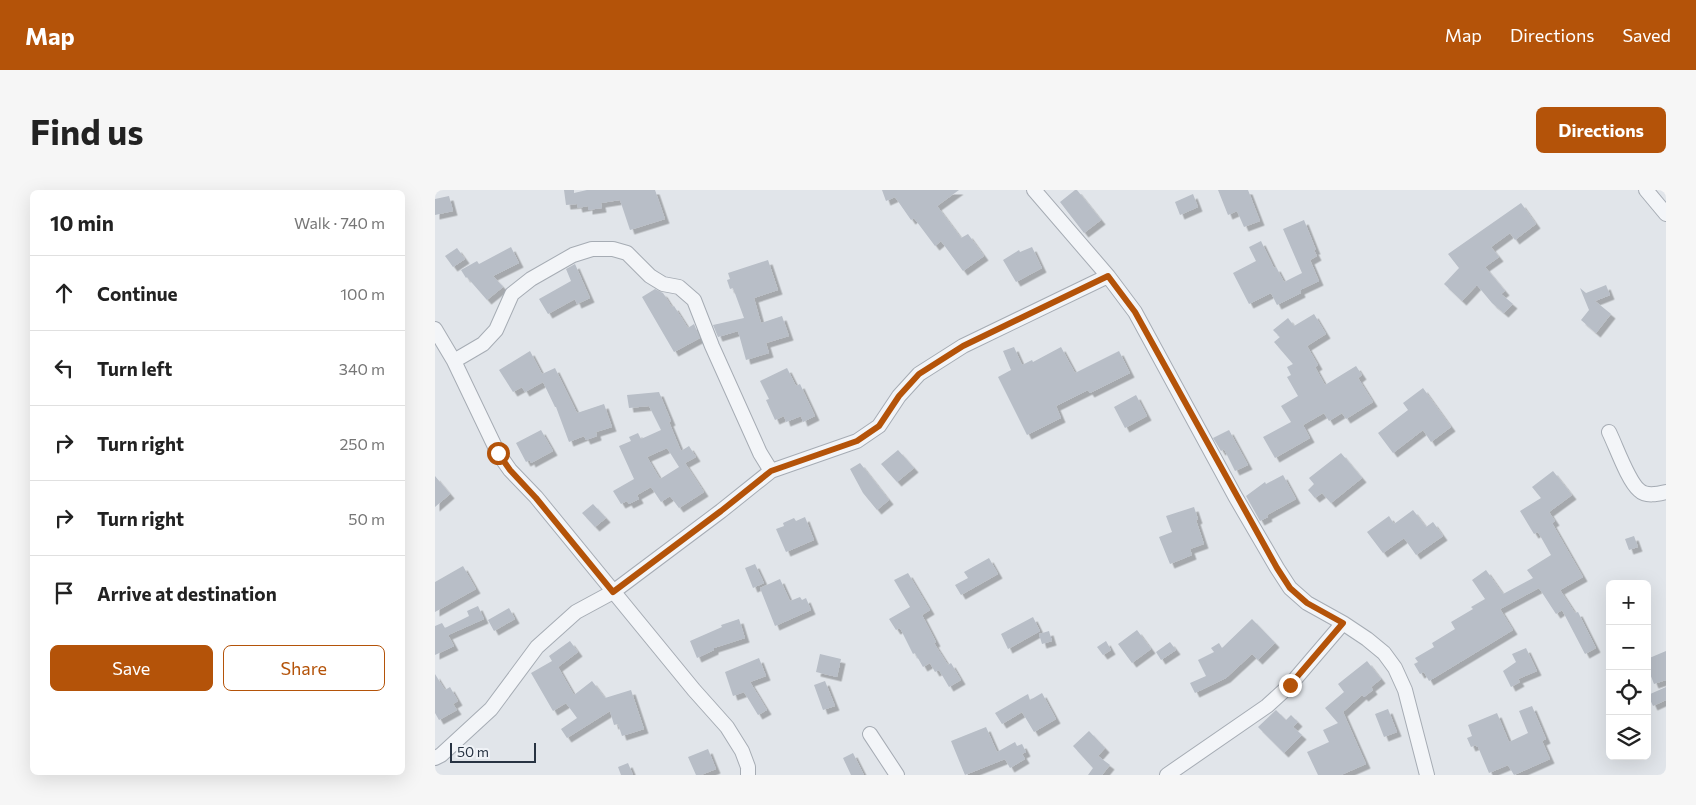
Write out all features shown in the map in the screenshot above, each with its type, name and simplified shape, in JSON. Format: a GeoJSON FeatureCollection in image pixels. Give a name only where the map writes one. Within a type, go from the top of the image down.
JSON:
{"type":"FeatureCollection","features":[{"type":"Feature","properties":{"kind":"street"},"geometry":{"type":"LineString","coordinates":[[1034,190],[1108,276],[1135,312],[1277,568],[1290,588],[1307,603],[1343,623],[1384,653],[1395,668],[1405,690],[1427,775]]}},
{"type":"Feature","properties":{"kind":"street"},"geometry":{"type":"LineString","coordinates":[[1647,190],[1666,214]]}},
{"type":"Feature","properties":{"kind":"street"},"geometry":{"type":"LineString","coordinates":[[454,361],[483,344],[496,330],[512,294],[531,279],[573,254],[592,249],[613,249],[627,253],[650,276],[663,284],[679,287],[693,300],[760,453],[771,471]]}},
{"type":"Feature","properties":{"kind":"street"},"geometry":{"type":"LineString","coordinates":[[435,758],[441,755],[491,709],[537,647],[576,612],[613,592],[771,471],[857,441],[879,426],[899,396],[919,374],[963,346],[1108,276]]}},
{"type":"Feature","properties":{"kind":"street"},"geometry":{"type":"LineString","coordinates":[[435,329],[454,361],[498,453],[510,470],[536,498],[727,727],[741,751],[748,767],[748,775]]}},
{"type":"Feature","properties":{"kind":"street"},"geometry":{"type":"LineString","coordinates":[[1609,432],[1630,478],[1639,491],[1651,495],[1666,492]]}},
{"type":"Feature","properties":{"kind":"street"},"geometry":{"type":"LineString","coordinates":[[1167,775],[1267,706],[1290,685],[1343,623]]}},
{"type":"Feature","properties":{"kind":"street"},"geometry":{"type":"LineString","coordinates":[[870,734],[897,775]]}},
{"type":"Feature","properties":{"kind":"building"},"geometry":{"type":"Polygon","coordinates":[[[564,190],[574,190],[574,193],[587,190],[655,190],[665,219],[630,230],[620,200],[601,203],[602,208],[588,210],[588,206],[578,208],[577,204],[566,205],[564,190]]]}},
{"type":"Feature","properties":{"kind":"building"},"geometry":{"type":"Polygon","coordinates":[[[882,190],[959,190],[937,206],[961,238],[968,234],[984,256],[963,271],[941,241],[935,246],[914,218],[911,220],[895,197],[886,201],[882,190]]]}},
{"type":"Feature","properties":{"kind":"building"},"geometry":{"type":"Polygon","coordinates":[[[1077,190],[1101,220],[1084,233],[1060,202],[1077,190]]]}},
{"type":"Feature","properties":{"kind":"building"},"geometry":{"type":"Polygon","coordinates":[[[1218,190],[1248,190],[1260,221],[1244,227],[1237,211],[1228,215],[1218,190]]]}},
{"type":"Feature","properties":{"kind":"building"},"geometry":{"type":"Polygon","coordinates":[[[1193,194],[1198,207],[1180,215],[1175,202],[1193,194]]]}},
{"type":"Feature","properties":{"kind":"building"},"geometry":{"type":"Polygon","coordinates":[[[449,196],[453,211],[435,215],[435,199],[449,196]]]}},
{"type":"Feature","properties":{"kind":"building"},"geometry":{"type":"Polygon","coordinates":[[[1521,203],[1536,224],[1515,240],[1510,233],[1491,247],[1499,257],[1485,267],[1505,291],[1501,294],[1513,304],[1504,313],[1492,303],[1477,285],[1462,301],[1444,284],[1459,268],[1448,254],[1521,203]]]}},
{"type":"Feature","properties":{"kind":"building"},"geometry":{"type":"Polygon","coordinates":[[[1304,220],[1316,250],[1314,250],[1317,256],[1310,260],[1319,281],[1300,290],[1301,293],[1277,305],[1271,293],[1249,304],[1233,273],[1256,261],[1249,247],[1261,241],[1274,268],[1276,267],[1284,282],[1302,273],[1283,229],[1304,220]]]}},
{"type":"Feature","properties":{"kind":"building"},"geometry":{"type":"Polygon","coordinates":[[[511,247],[519,263],[493,276],[503,287],[487,300],[461,270],[477,261],[479,264],[511,247]]]}},
{"type":"Feature","properties":{"kind":"building"},"geometry":{"type":"Polygon","coordinates":[[[1032,247],[1042,268],[1016,282],[1003,260],[1019,250],[1020,252],[1032,247]]]}},
{"type":"Feature","properties":{"kind":"building"},"geometry":{"type":"Polygon","coordinates":[[[457,248],[465,259],[453,267],[445,256],[457,248]]]}},
{"type":"Feature","properties":{"kind":"building"},"geometry":{"type":"Polygon","coordinates":[[[768,260],[778,290],[754,298],[761,323],[782,316],[789,336],[766,343],[769,353],[746,360],[738,331],[718,337],[713,325],[744,318],[733,288],[730,289],[727,280],[730,279],[728,273],[768,260]]]}},
{"type":"Feature","properties":{"kind":"building"},"geometry":{"type":"Polygon","coordinates":[[[575,264],[590,298],[577,304],[575,299],[548,314],[539,299],[571,281],[566,269],[575,264]]]}},
{"type":"Feature","properties":{"kind":"building"},"geometry":{"type":"Polygon","coordinates":[[[1606,285],[1610,295],[1595,301],[1611,314],[1596,333],[1581,320],[1589,310],[1580,288],[1586,293],[1606,285]]]}},
{"type":"Feature","properties":{"kind":"building"},"geometry":{"type":"Polygon","coordinates":[[[655,289],[663,293],[672,307],[674,306],[688,328],[694,324],[700,338],[674,352],[642,297],[655,289]]]}},
{"type":"Feature","properties":{"kind":"building"},"geometry":{"type":"Polygon","coordinates":[[[1314,314],[1326,334],[1307,346],[1318,365],[1315,367],[1325,385],[1356,366],[1362,375],[1358,378],[1373,402],[1346,419],[1342,413],[1329,421],[1324,413],[1303,425],[1310,438],[1275,458],[1263,437],[1291,422],[1281,406],[1298,396],[1287,377],[1291,375],[1287,367],[1293,364],[1274,342],[1280,337],[1273,330],[1288,318],[1294,326],[1314,314]]]}},
{"type":"Feature","properties":{"kind":"building"},"geometry":{"type":"Polygon","coordinates":[[[1014,347],[1022,365],[1032,360],[1033,362],[1061,347],[1075,373],[1119,351],[1130,373],[1090,393],[1088,390],[1056,406],[1061,418],[1027,435],[998,377],[1011,370],[1003,351],[1014,347]]]}},
{"type":"Feature","properties":{"kind":"building"},"geometry":{"type":"Polygon","coordinates":[[[530,351],[542,374],[555,368],[577,413],[604,404],[612,427],[596,432],[597,436],[586,440],[584,436],[569,442],[556,407],[543,382],[525,392],[522,387],[513,392],[499,370],[530,351]]]}},
{"type":"Feature","properties":{"kind":"building"},"geometry":{"type":"Polygon","coordinates":[[[787,368],[796,386],[800,384],[815,416],[803,422],[801,416],[786,422],[784,416],[775,420],[766,400],[769,399],[760,381],[787,368]]]}},
{"type":"Feature","properties":{"kind":"building"},"geometry":{"type":"Polygon","coordinates":[[[1423,388],[1451,427],[1431,442],[1423,430],[1393,453],[1378,433],[1408,410],[1403,403],[1423,388]]]}},
{"type":"Feature","properties":{"kind":"building"},"geometry":{"type":"Polygon","coordinates":[[[659,392],[681,451],[689,446],[696,457],[685,463],[704,492],[679,508],[670,496],[661,502],[651,487],[637,495],[639,499],[629,504],[627,501],[621,504],[613,491],[634,479],[619,446],[631,441],[629,437],[638,433],[641,439],[661,430],[649,406],[629,408],[627,395],[659,392]],[[667,448],[647,457],[660,479],[679,467],[667,448]]]}},
{"type":"Feature","properties":{"kind":"building"},"geometry":{"type":"Polygon","coordinates":[[[1136,395],[1147,416],[1125,428],[1114,407],[1136,395]]]}},
{"type":"Feature","properties":{"kind":"building"},"geometry":{"type":"Polygon","coordinates":[[[541,430],[553,451],[531,463],[530,460],[526,462],[516,443],[541,430]]]}},
{"type":"Feature","properties":{"kind":"building"},"geometry":{"type":"Polygon","coordinates":[[[1229,430],[1248,465],[1235,471],[1224,449],[1221,451],[1213,438],[1229,430]]]}},
{"type":"Feature","properties":{"kind":"building"},"geometry":{"type":"Polygon","coordinates":[[[898,450],[914,468],[897,482],[881,464],[898,450]]]}},
{"type":"Feature","properties":{"kind":"building"},"geometry":{"type":"Polygon","coordinates":[[[1341,453],[1362,478],[1331,503],[1322,493],[1315,498],[1308,490],[1314,484],[1309,478],[1341,453]]]}},
{"type":"Feature","properties":{"kind":"building"},"geometry":{"type":"Polygon","coordinates":[[[860,463],[889,500],[877,510],[863,493],[850,469],[860,463]]]}},
{"type":"Feature","properties":{"kind":"building"},"geometry":{"type":"Polygon","coordinates":[[[1553,471],[1572,495],[1549,512],[1555,521],[1552,523],[1583,577],[1560,590],[1575,613],[1578,612],[1596,648],[1585,654],[1562,610],[1556,614],[1539,588],[1500,609],[1513,630],[1429,681],[1424,672],[1420,674],[1414,664],[1418,662],[1415,658],[1434,647],[1432,643],[1455,629],[1451,622],[1473,609],[1471,607],[1485,599],[1472,580],[1486,570],[1503,594],[1533,578],[1527,570],[1551,555],[1538,532],[1534,534],[1520,511],[1541,498],[1532,487],[1553,471]]]}},
{"type":"Feature","properties":{"kind":"building"},"geometry":{"type":"Polygon","coordinates":[[[1283,475],[1296,499],[1260,521],[1246,496],[1265,482],[1266,484],[1283,475]]]}},
{"type":"Feature","properties":{"kind":"building"},"geometry":{"type":"Polygon","coordinates":[[[435,476],[450,494],[435,507],[435,476]]]}},
{"type":"Feature","properties":{"kind":"building"},"geometry":{"type":"Polygon","coordinates":[[[593,504],[606,518],[595,527],[582,513],[593,504]]]}},
{"type":"Feature","properties":{"kind":"building"},"geometry":{"type":"Polygon","coordinates":[[[1194,507],[1204,544],[1190,549],[1192,555],[1170,564],[1159,537],[1172,532],[1166,516],[1194,507]]]}},
{"type":"Feature","properties":{"kind":"building"},"geometry":{"type":"Polygon","coordinates":[[[1413,510],[1426,527],[1433,522],[1443,536],[1416,555],[1404,538],[1383,553],[1367,532],[1389,516],[1394,524],[1413,510]]]}},
{"type":"Feature","properties":{"kind":"building"},"geometry":{"type":"Polygon","coordinates":[[[805,517],[814,540],[786,552],[776,529],[784,526],[783,523],[794,518],[796,521],[805,517]]]}},
{"type":"Feature","properties":{"kind":"building"},"geometry":{"type":"Polygon","coordinates":[[[1634,536],[1638,547],[1629,550],[1625,539],[1634,536]]]}},
{"type":"Feature","properties":{"kind":"building"},"geometry":{"type":"Polygon","coordinates":[[[989,558],[998,574],[961,595],[955,585],[968,578],[964,572],[989,558]]]}},
{"type":"Feature","properties":{"kind":"building"},"geometry":{"type":"Polygon","coordinates":[[[755,564],[764,583],[753,588],[745,568],[755,564]]]}},
{"type":"Feature","properties":{"kind":"building"},"geometry":{"type":"Polygon","coordinates":[[[463,566],[476,589],[435,612],[435,582],[463,566]]]}},
{"type":"Feature","properties":{"kind":"building"},"geometry":{"type":"Polygon","coordinates":[[[908,573],[930,610],[922,615],[936,642],[934,643],[948,665],[951,663],[961,680],[949,687],[939,670],[935,672],[930,663],[923,667],[915,653],[913,654],[900,628],[896,630],[889,619],[910,607],[894,580],[908,573]]]}},
{"type":"Feature","properties":{"kind":"building"},"geometry":{"type":"Polygon","coordinates":[[[780,579],[790,601],[800,597],[802,600],[806,598],[811,610],[775,626],[760,588],[780,579]]]}},
{"type":"Feature","properties":{"kind":"building"},"geometry":{"type":"Polygon","coordinates":[[[478,606],[484,619],[448,635],[454,646],[435,655],[435,626],[442,623],[445,628],[469,616],[467,611],[478,606]]]}},
{"type":"Feature","properties":{"kind":"building"},"geometry":{"type":"Polygon","coordinates":[[[509,608],[515,619],[494,631],[488,620],[509,608]]]}},
{"type":"Feature","properties":{"kind":"building"},"geometry":{"type":"Polygon","coordinates":[[[1033,617],[1040,631],[1008,649],[1001,634],[1033,617]]]}},
{"type":"Feature","properties":{"kind":"building"},"geometry":{"type":"Polygon","coordinates":[[[739,619],[745,638],[714,648],[714,650],[697,658],[690,641],[722,627],[721,625],[739,619]]]}},
{"type":"Feature","properties":{"kind":"building"},"geometry":{"type":"Polygon","coordinates":[[[1252,619],[1275,643],[1258,660],[1252,654],[1226,678],[1195,693],[1190,683],[1206,676],[1198,660],[1214,652],[1211,648],[1219,643],[1222,648],[1252,619]]]}},
{"type":"Feature","properties":{"kind":"building"},"geometry":{"type":"Polygon","coordinates":[[[1137,630],[1151,649],[1132,663],[1118,644],[1137,630]]]}},
{"type":"Feature","properties":{"kind":"building"},"geometry":{"type":"Polygon","coordinates":[[[1049,631],[1052,641],[1042,644],[1039,634],[1049,631]]]}},
{"type":"Feature","properties":{"kind":"building"},"geometry":{"type":"Polygon","coordinates":[[[570,641],[578,652],[558,667],[574,695],[592,681],[605,698],[631,690],[644,729],[622,736],[618,724],[614,725],[610,711],[567,738],[561,729],[577,718],[566,703],[553,711],[531,673],[552,661],[549,656],[570,641]]]}},
{"type":"Feature","properties":{"kind":"building"},"geometry":{"type":"Polygon","coordinates":[[[1106,641],[1111,650],[1103,655],[1097,647],[1106,641]]]}},
{"type":"Feature","properties":{"kind":"building"},"geometry":{"type":"Polygon","coordinates":[[[1170,642],[1176,650],[1161,660],[1156,652],[1170,642]]]}},
{"type":"Feature","properties":{"kind":"building"},"geometry":{"type":"Polygon","coordinates":[[[1526,648],[1537,671],[1518,679],[1520,682],[1511,687],[1503,671],[1516,662],[1512,654],[1526,648]]]}},
{"type":"Feature","properties":{"kind":"building"},"geometry":{"type":"Polygon","coordinates":[[[1666,651],[1666,680],[1654,684],[1651,676],[1651,657],[1666,651]]]}},
{"type":"Feature","properties":{"kind":"building"},"geometry":{"type":"Polygon","coordinates":[[[820,654],[841,659],[837,677],[816,672],[820,654]]]}},
{"type":"Feature","properties":{"kind":"building"},"geometry":{"type":"Polygon","coordinates":[[[759,658],[766,676],[750,682],[767,710],[758,715],[744,692],[733,696],[725,672],[759,658]]]}},
{"type":"Feature","properties":{"kind":"building"},"geometry":{"type":"Polygon","coordinates":[[[1367,661],[1381,679],[1371,687],[1373,690],[1364,697],[1362,695],[1343,712],[1366,764],[1341,775],[1318,775],[1307,752],[1329,742],[1323,730],[1338,723],[1325,708],[1344,692],[1338,684],[1367,661]]]}},
{"type":"Feature","properties":{"kind":"building"},"geometry":{"type":"Polygon","coordinates":[[[435,674],[445,690],[450,687],[458,701],[453,704],[457,710],[439,720],[435,713],[435,674]]]}},
{"type":"Feature","properties":{"kind":"building"},"geometry":{"type":"Polygon","coordinates":[[[825,681],[835,706],[823,710],[814,685],[825,681]]]}},
{"type":"Feature","properties":{"kind":"building"},"geometry":{"type":"Polygon","coordinates":[[[1666,687],[1666,700],[1653,706],[1651,694],[1666,687]]]}},
{"type":"Feature","properties":{"kind":"building"},"geometry":{"type":"Polygon","coordinates":[[[1042,693],[1056,719],[1034,732],[1022,712],[1002,724],[995,713],[1028,694],[1030,700],[1042,693]]]}},
{"type":"Feature","properties":{"kind":"building"},"geometry":{"type":"Polygon","coordinates":[[[1532,706],[1546,739],[1542,741],[1550,759],[1514,775],[1508,765],[1489,773],[1478,747],[1476,745],[1471,747],[1467,738],[1472,736],[1468,725],[1497,713],[1509,742],[1528,733],[1519,711],[1532,706]]]}},
{"type":"Feature","properties":{"kind":"building"},"geometry":{"type":"Polygon","coordinates":[[[1388,709],[1397,732],[1384,737],[1375,714],[1388,709]]]}},
{"type":"Feature","properties":{"kind":"building"},"geometry":{"type":"Polygon","coordinates":[[[1276,710],[1286,720],[1291,715],[1298,722],[1293,727],[1302,735],[1284,753],[1258,727],[1276,710]]]}},
{"type":"Feature","properties":{"kind":"building"},"geometry":{"type":"Polygon","coordinates":[[[986,727],[997,752],[1015,742],[1017,746],[1022,744],[1026,752],[1022,754],[1025,759],[1010,768],[1005,759],[965,775],[951,741],[986,727]]]}},
{"type":"Feature","properties":{"kind":"building"},"geometry":{"type":"Polygon","coordinates":[[[1089,731],[1105,748],[1098,756],[1110,765],[1102,775],[1088,775],[1093,768],[1073,746],[1089,731]]]}},
{"type":"Feature","properties":{"kind":"building"},"geometry":{"type":"Polygon","coordinates":[[[708,749],[716,769],[696,775],[688,757],[708,749]]]}},
{"type":"Feature","properties":{"kind":"building"},"geometry":{"type":"Polygon","coordinates":[[[853,753],[864,775],[851,775],[843,758],[853,753]]]}},
{"type":"Feature","properties":{"kind":"building"},"geometry":{"type":"Polygon","coordinates":[[[628,763],[633,775],[621,775],[618,767],[628,763]]]}},
{"type":"Feature","properties":{"kind":"route"},"geometry":{"type":"LineString","coordinates":[[498,453],[510,470],[536,498],[613,592],[771,471],[857,441],[879,426],[899,396],[919,374],[963,346],[1108,276],[1135,312],[1235,496],[1290,588],[1307,603],[1343,623],[1290,685]]}}]}
